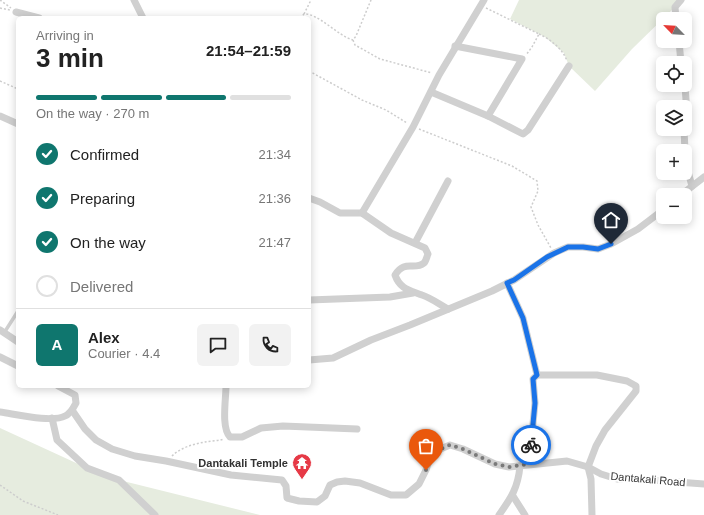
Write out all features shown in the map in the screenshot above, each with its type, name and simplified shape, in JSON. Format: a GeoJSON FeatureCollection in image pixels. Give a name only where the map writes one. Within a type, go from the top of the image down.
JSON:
{"type":"FeatureCollection","features":[{"type":"Feature","properties":{"kind":"street"},"geometry":{"type":"LineString","coordinates":[[134,0],[134,3],[142,16]]}},
{"type":"Feature","properties":{"kind":"street"},"geometry":{"type":"LineString","coordinates":[[675,12],[675,7],[681,0]]}},
{"type":"Feature","properties":{"kind":"street"},"geometry":{"type":"LineString","coordinates":[[362,213],[413,127],[455,46],[482,3]]}},
{"type":"Feature","properties":{"kind":"street"},"geometry":{"type":"LineString","coordinates":[[16,12],[31,16]]}},
{"type":"Feature","properties":{"kind":"street"},"geometry":{"type":"LineString","coordinates":[[455,46],[522,59],[488,116]]}},
{"type":"Feature","properties":{"kind":"street"},"geometry":{"type":"LineString","coordinates":[[430,92],[488,116],[523,134],[528,130],[569,66]]}},
{"type":"Feature","properties":{"kind":"street"},"geometry":{"type":"LineString","coordinates":[[0,116],[16,123]]}},
{"type":"Feature","properties":{"kind":"street"},"geometry":{"type":"LineString","coordinates":[[690,188],[704,177]]}},
{"type":"Feature","properties":{"kind":"street"},"geometry":{"type":"LineString","coordinates":[[690,180],[692,186]]}},
{"type":"Feature","properties":{"kind":"street"},"geometry":{"type":"LineString","coordinates":[[415,243],[448,181]]}},
{"type":"Feature","properties":{"kind":"street"},"geometry":{"type":"LineString","coordinates":[[311,199],[340,213],[362,213],[377,225],[391,233],[425,248],[428,254],[424,262],[417,266],[407,265],[399,269],[395,275],[397,281],[413,292],[421,294],[448,308]]}},
{"type":"Feature","properties":{"kind":"street"},"geometry":{"type":"LineString","coordinates":[[311,360],[333,358],[370,340],[410,325],[514,280],[554,253],[568,247],[598,249],[611,244],[638,229],[656,215]]}},
{"type":"Feature","properties":{"kind":"street"},"geometry":{"type":"LineString","coordinates":[[507,283],[523,318],[537,375]]}},
{"type":"Feature","properties":{"kind":"street"},"geometry":{"type":"LineString","coordinates":[[311,300],[390,297],[413,292]]}},
{"type":"Feature","properties":{"kind":"street"},"geometry":{"type":"LineString","coordinates":[[2,332],[16,341]]}},
{"type":"Feature","properties":{"kind":"street"},"geometry":{"type":"LineString","coordinates":[[0,357],[16,365]]}},
{"type":"Feature","properties":{"kind":"street"},"geometry":{"type":"LineString","coordinates":[[529,464],[535,403],[533,379],[537,375],[597,375],[627,381],[636,386],[636,391],[602,435],[588,467],[591,479],[592,515]]}},
{"type":"Feature","properties":{"kind":"street"},"geometry":{"type":"LineString","coordinates":[[0,412],[35,418],[65,416],[72,410],[76,403],[75,395],[68,388]]}},
{"type":"Feature","properties":{"kind":"street"},"geometry":{"type":"LineString","coordinates":[[226,388],[225,425],[226,433],[230,437],[242,437],[261,428],[283,426],[357,429]]}},
{"type":"Feature","properties":{"kind":"street","name":"Dantakali Road"},"geometry":{"type":"LineString","coordinates":[[72,410],[85,429],[96,440],[112,449],[135,456],[166,461],[231,476],[282,480],[286,486],[287,498],[299,501],[317,502],[325,496],[330,485],[345,481],[360,483],[391,495],[406,495],[419,484],[430,458],[438,450],[450,445],[463,449],[495,464],[509,467],[567,461],[588,467],[601,474],[617,479],[704,484]]}},
{"type":"Feature","properties":{"kind":"street"},"geometry":{"type":"LineString","coordinates":[[52,418],[58,440],[87,468],[119,480],[156,515]]}},
{"type":"Feature","properties":{"kind":"street"},"geometry":{"type":"LineString","coordinates":[[499,515],[513,496],[518,481],[520,466]]}},
{"type":"Feature","properties":{"kind":"street"},"geometry":{"type":"LineString","coordinates":[[513,496],[525,515]]}},
{"type":"Feature","properties":{"kind":"lane"},"geometry":{"type":"LineString","coordinates":[[2,332],[16,314]]}},
{"type":"Feature","properties":{"kind":"path"},"geometry":{"type":"LineString","coordinates":[[0,0],[16,12]]}},
{"type":"Feature","properties":{"kind":"path"},"geometry":{"type":"LineString","coordinates":[[311,0],[304,14],[308,14],[353,40],[355,45],[380,59],[439,75]]}},
{"type":"Feature","properties":{"kind":"path"},"geometry":{"type":"LineString","coordinates":[[353,40],[371,0]]}},
{"type":"Feature","properties":{"kind":"path"},"geometry":{"type":"LineString","coordinates":[[482,3],[545,36],[564,53],[569,66]]}},
{"type":"Feature","properties":{"kind":"path"},"geometry":{"type":"LineString","coordinates":[[0,8],[16,12]]}},
{"type":"Feature","properties":{"kind":"path"},"geometry":{"type":"LineString","coordinates":[[522,59],[532,47],[539,34]]}},
{"type":"Feature","properties":{"kind":"path"},"geometry":{"type":"LineString","coordinates":[[311,72],[355,96],[393,114],[413,127],[512,166],[537,181],[538,191],[531,207],[538,224],[554,253]]}},
{"type":"Feature","properties":{"kind":"path"},"geometry":{"type":"LineString","coordinates":[[0,81],[16,88]]}},
{"type":"Feature","properties":{"kind":"path"},"geometry":{"type":"LineString","coordinates":[[166,461],[177,451],[205,442],[230,437]]}},
{"type":"Feature","properties":{"kind":"path"},"geometry":{"type":"LineString","coordinates":[[0,485],[23,501],[58,515]]}},
{"type":"Feature","properties":{"kind":"shaded area"},"geometry":{"type":"Polygon","coordinates":[[[519,0],[681,0],[670,12],[656,12],[656,26],[632,49],[595,91],[569,66],[564,53],[545,37],[510,19],[519,0]]]}},
{"type":"Feature","properties":{"kind":"shaded area"},"geometry":{"type":"Polygon","coordinates":[[[0,428],[87,468],[119,480],[260,515],[0,515],[0,428]]]}},
{"type":"Feature","properties":{"kind":"way so far"},"geometry":{"type":"LineString","coordinates":[[426,470],[430,458],[438,450],[450,445],[463,449],[495,464],[509,467],[529,464],[531,445]]}},
{"type":"Feature","properties":{"kind":"place","name":"Dantakali Temple"},"geometry":{"type":"Point","coordinates":[302,480]}},
{"type":"Feature","properties":{"kind":"route"},"geometry":{"type":"LineString","coordinates":[[531,445],[535,403],[533,379],[537,375],[523,318],[507,283],[514,280],[554,253],[568,247],[598,249],[611,244]]}}]}
